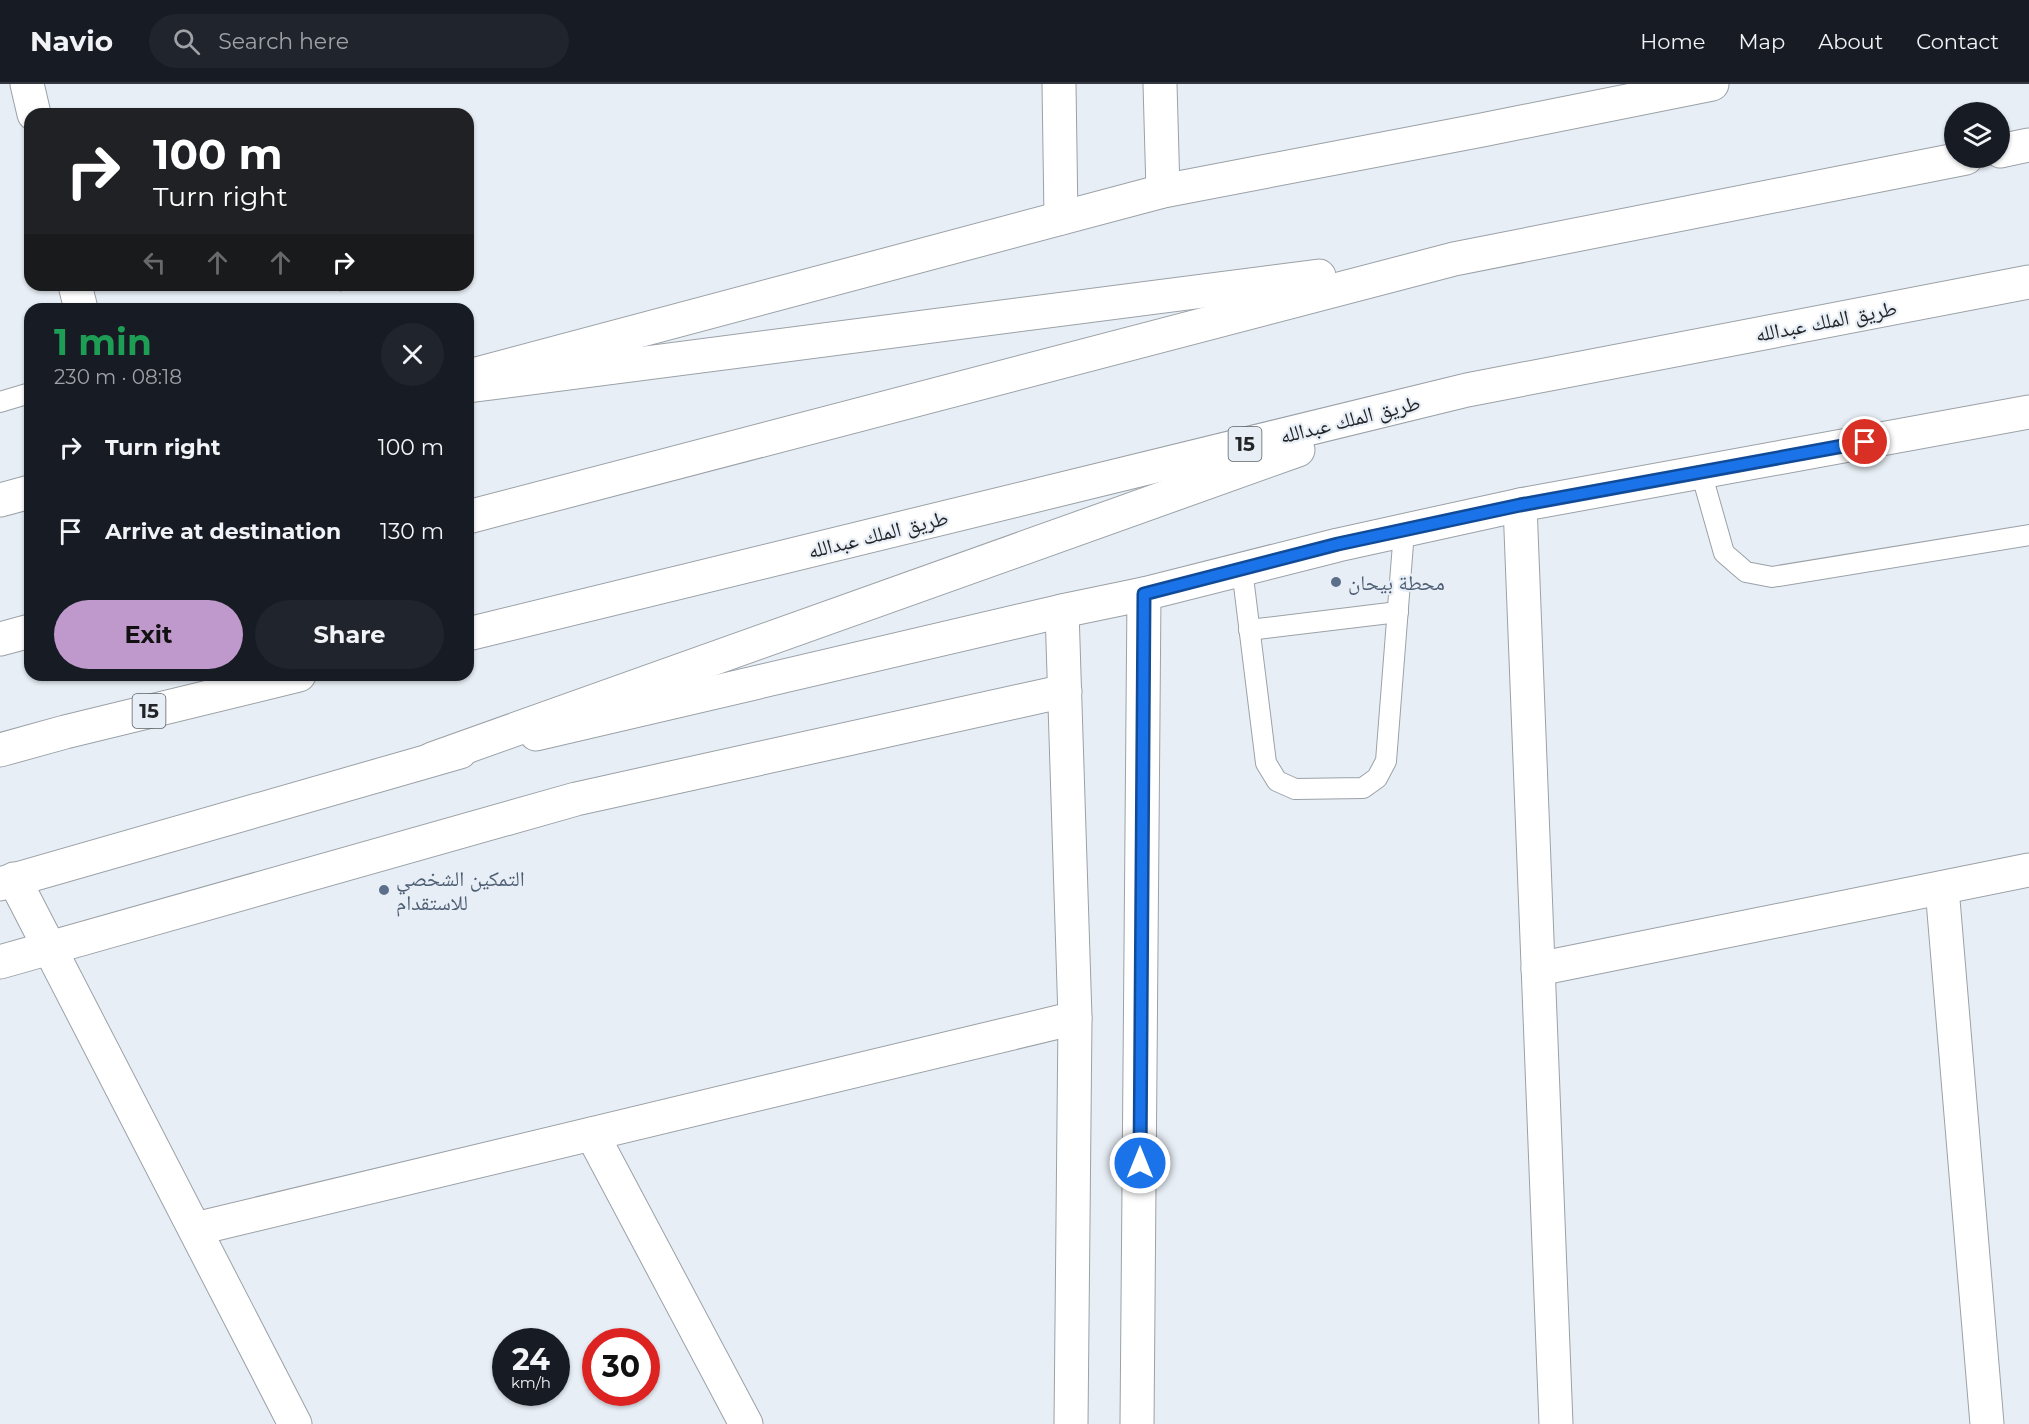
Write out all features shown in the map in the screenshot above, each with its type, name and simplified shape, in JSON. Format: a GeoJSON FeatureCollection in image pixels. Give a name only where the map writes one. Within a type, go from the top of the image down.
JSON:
{"type":"FeatureCollection","features":[{"type":"Feature","properties":{"kind":"main road"},"geometry":{"type":"LineString","coordinates":[[27,84],[33,108]]}},
{"type":"Feature","properties":{"kind":"main road"},"geometry":{"type":"LineString","coordinates":[[1059,84],[1061,218]]}},
{"type":"Feature","properties":{"kind":"main road"},"geometry":{"type":"LineString","coordinates":[[1160,84],[1163,191]]}},
{"type":"Feature","properties":{"kind":"main road"},"geometry":{"type":"LineString","coordinates":[[474,374],[1163,191],[1712,84]]}},
{"type":"Feature","properties":{"kind":"main road"},"geometry":{"type":"LineString","coordinates":[[2010,149],[2029,145]]}},
{"type":"Feature","properties":{"kind":"main road"},"geometry":{"type":"LineString","coordinates":[[474,385],[1454,258],[1944,162]]}},
{"type":"Feature","properties":{"kind":"main road"},"geometry":{"type":"LineString","coordinates":[[474,515],[1454,258]]}},
{"type":"Feature","properties":{"kind":"main road","name":"طريق الملك عبدالله"},"geometry":{"type":"LineString","coordinates":[[474,633],[1467,390],[2029,282]]}},
{"type":"Feature","properties":{"kind":"main road"},"geometry":{"type":"LineString","coordinates":[[432,759],[1467,390]]}},
{"type":"Feature","properties":{"kind":"main road"},"geometry":{"type":"LineString","coordinates":[[295,1424],[50,949],[7,882],[432,759],[1062,611],[1144,594],[1338,544],[1520,505],[2029,412]]}},
{"type":"Feature","properties":{"kind":"main road"},"geometry":{"type":"LineString","coordinates":[[0,500],[24,494]]}},
{"type":"Feature","properties":{"kind":"main road"},"geometry":{"type":"LineString","coordinates":[[1520,505],[1556,1424]]}},
{"type":"Feature","properties":{"kind":"main road"},"geometry":{"type":"LineString","coordinates":[[1137,1424],[1144,594]]}},
{"type":"Feature","properties":{"kind":"main road"},"geometry":{"type":"LineString","coordinates":[[1062,611],[1075,1018],[1071,1424]]}},
{"type":"Feature","properties":{"kind":"main road"},"geometry":{"type":"LineString","coordinates":[[0,639],[24,633]]}},
{"type":"Feature","properties":{"kind":"main road","name":"15"},"geometry":{"type":"LineString","coordinates":[[0,750],[273,681]]}},
{"type":"Feature","properties":{"kind":"main road"},"geometry":{"type":"LineString","coordinates":[[0,962],[576,799],[1065,691]]}},
{"type":"Feature","properties":{"kind":"main road"},"geometry":{"type":"LineString","coordinates":[[1538,969],[2029,870]]}},
{"type":"Feature","properties":{"kind":"main road"},"geometry":{"type":"LineString","coordinates":[[1942,888],[1987,1424]]}},
{"type":"Feature","properties":{"kind":"main road"},"geometry":{"type":"LineString","coordinates":[[195,1229],[1075,1018]]}},
{"type":"Feature","properties":{"kind":"main road"},"geometry":{"type":"LineString","coordinates":[[592,1134],[746,1424]]}},
{"type":"Feature","properties":{"kind":"lane"},"geometry":{"type":"LineString","coordinates":[[0,402],[24,395]]}},
{"type":"Feature","properties":{"kind":"lane"},"geometry":{"type":"LineString","coordinates":[[1701,472],[1724,553],[1746,572],[1772,577],[2029,535]]}},
{"type":"Feature","properties":{"kind":"lane"},"geometry":{"type":"LineString","coordinates":[[1242,569],[1266,763],[1277,781],[1295,789],[1363,788],[1377,778],[1386,761],[1404,531]]}},
{"type":"Feature","properties":{"kind":"lane"},"geometry":{"type":"LineString","coordinates":[[1249,630],[1398,612]]}},
{"type":"Feature","properties":{"kind":"place","name":"محطة بيحان"},"geometry":{"type":"Point","coordinates":[1336,582]}},
{"type":"Feature","properties":{"kind":"place","name":"التمكين الشخصي للاستقدام"},"geometry":{"type":"Point","coordinates":[384,890]}},
{"type":"Feature","properties":{"kind":"route"},"geometry":{"type":"LineString","coordinates":[[1140,1163],[1144,594],[1338,544],[1520,505],[1865,442]]}}]}
